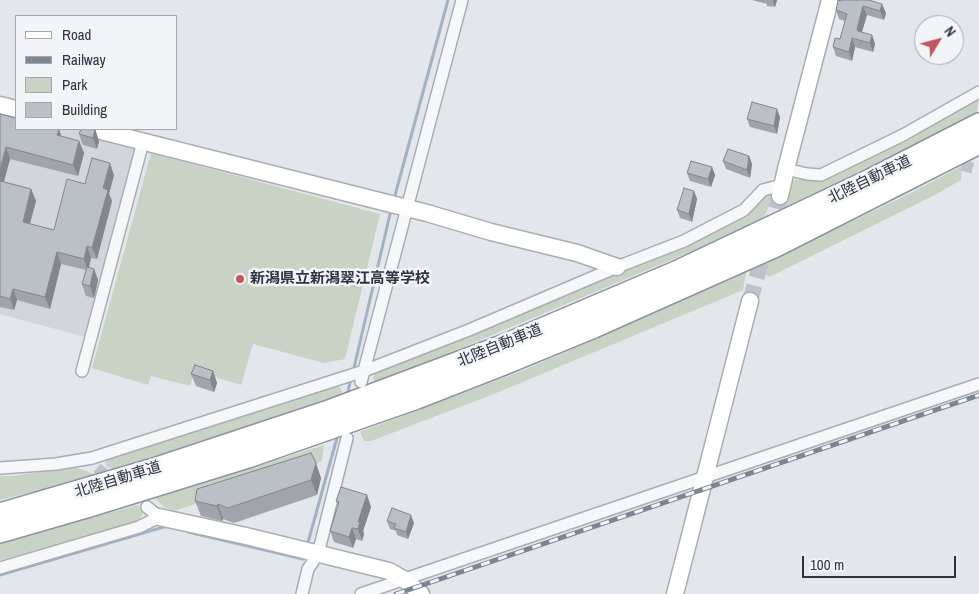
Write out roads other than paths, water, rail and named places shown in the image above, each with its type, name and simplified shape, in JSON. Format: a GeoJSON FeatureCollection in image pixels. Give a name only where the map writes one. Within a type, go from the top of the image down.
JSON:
{"type":"FeatureCollection","features":[{"type":"Feature","properties":{"kind":"highway","name":"北陸自動車道"},"geometry":{"type":"LineString","coordinates":[[0,514],[157,468],[326,412],[502,346],[694,264],[870,180],[979,124]]}},
{"type":"Feature","properties":{"kind":"highway","name":"北陸自動車道"},"geometry":{"type":"LineString","coordinates":[[0,532],[248,457],[409,401],[504,364],[594,327],[776,246],[979,143]]}},
{"type":"Feature","properties":{"kind":"street"},"geometry":{"type":"LineString","coordinates":[[363,376],[462,0]]}},
{"type":"Feature","properties":{"kind":"street"},"geometry":{"type":"LineString","coordinates":[[0,468],[94,463],[176,433],[363,376],[719,224],[744,210],[763,190],[781,191],[830,0]]}},
{"type":"Feature","properties":{"kind":"street"},"geometry":{"type":"LineString","coordinates":[[786,169],[821,175],[903,134],[979,92]]}},
{"type":"Feature","properties":{"kind":"street"},"geometry":{"type":"LineString","coordinates":[[0,105],[15,109]]}},
{"type":"Feature","properties":{"kind":"street"},"geometry":{"type":"LineString","coordinates":[[97,130],[408,208],[577,253],[617,267]]}},
{"type":"Feature","properties":{"kind":"street"},"geometry":{"type":"LineString","coordinates":[[82,371],[143,142]]}},
{"type":"Feature","properties":{"kind":"street"},"geometry":{"type":"LineString","coordinates":[[675,594],[750,301]]}},
{"type":"Feature","properties":{"kind":"street"},"geometry":{"type":"LineString","coordinates":[[362,594],[979,384]]}},
{"type":"Feature","properties":{"kind":"street"},"geometry":{"type":"LineString","coordinates":[[302,594],[308,569],[318,554],[347,438]]}},
{"type":"Feature","properties":{"kind":"street"},"geometry":{"type":"LineString","coordinates":[[0,568],[139,527],[153,512],[389,571],[405,580],[421,594]]}},
{"type":"Feature","properties":{"kind":"waterway"},"geometry":{"type":"LineString","coordinates":[[394,199],[448,0]]}},
{"type":"Feature","properties":{"kind":"waterway"},"geometry":{"type":"LineString","coordinates":[[353,372],[391,210]]}},
{"type":"Feature","properties":{"kind":"waterway"},"geometry":{"type":"LineString","coordinates":[[347,396],[351,378]]}},
{"type":"Feature","properties":{"kind":"waterway"},"geometry":{"type":"LineString","coordinates":[[307,546],[338,434]]}},
{"type":"Feature","properties":{"kind":"waterway"},"geometry":{"type":"LineString","coordinates":[[0,575],[167,526],[170,527]]}},
{"type":"Feature","properties":{"kind":"waterway"},"geometry":{"type":"LineString","coordinates":[[188,532],[303,559],[304,556]]}},
{"type":"Feature","properties":{"kind":"tunnel"},"geometry":{"type":"LineString","coordinates":[[966,172],[973,145]]}},
{"type":"Feature","properties":{"kind":"tunnel"},"geometry":{"type":"LineString","coordinates":[[750,301],[780,196]]}},
{"type":"Feature","properties":{"kind":"tunnel"},"geometry":{"type":"LineString","coordinates":[[97,468],[114,481]]}},
{"type":"Feature","properties":{"kind":"railway"},"geometry":{"type":"LineString","coordinates":[[396,594],[979,395]]}},
{"type":"Feature","properties":{"kind":"place","name":"新潟県立新潟翠江高等学校"},"geometry":{"type":"Point","coordinates":[240,279]}}]}
